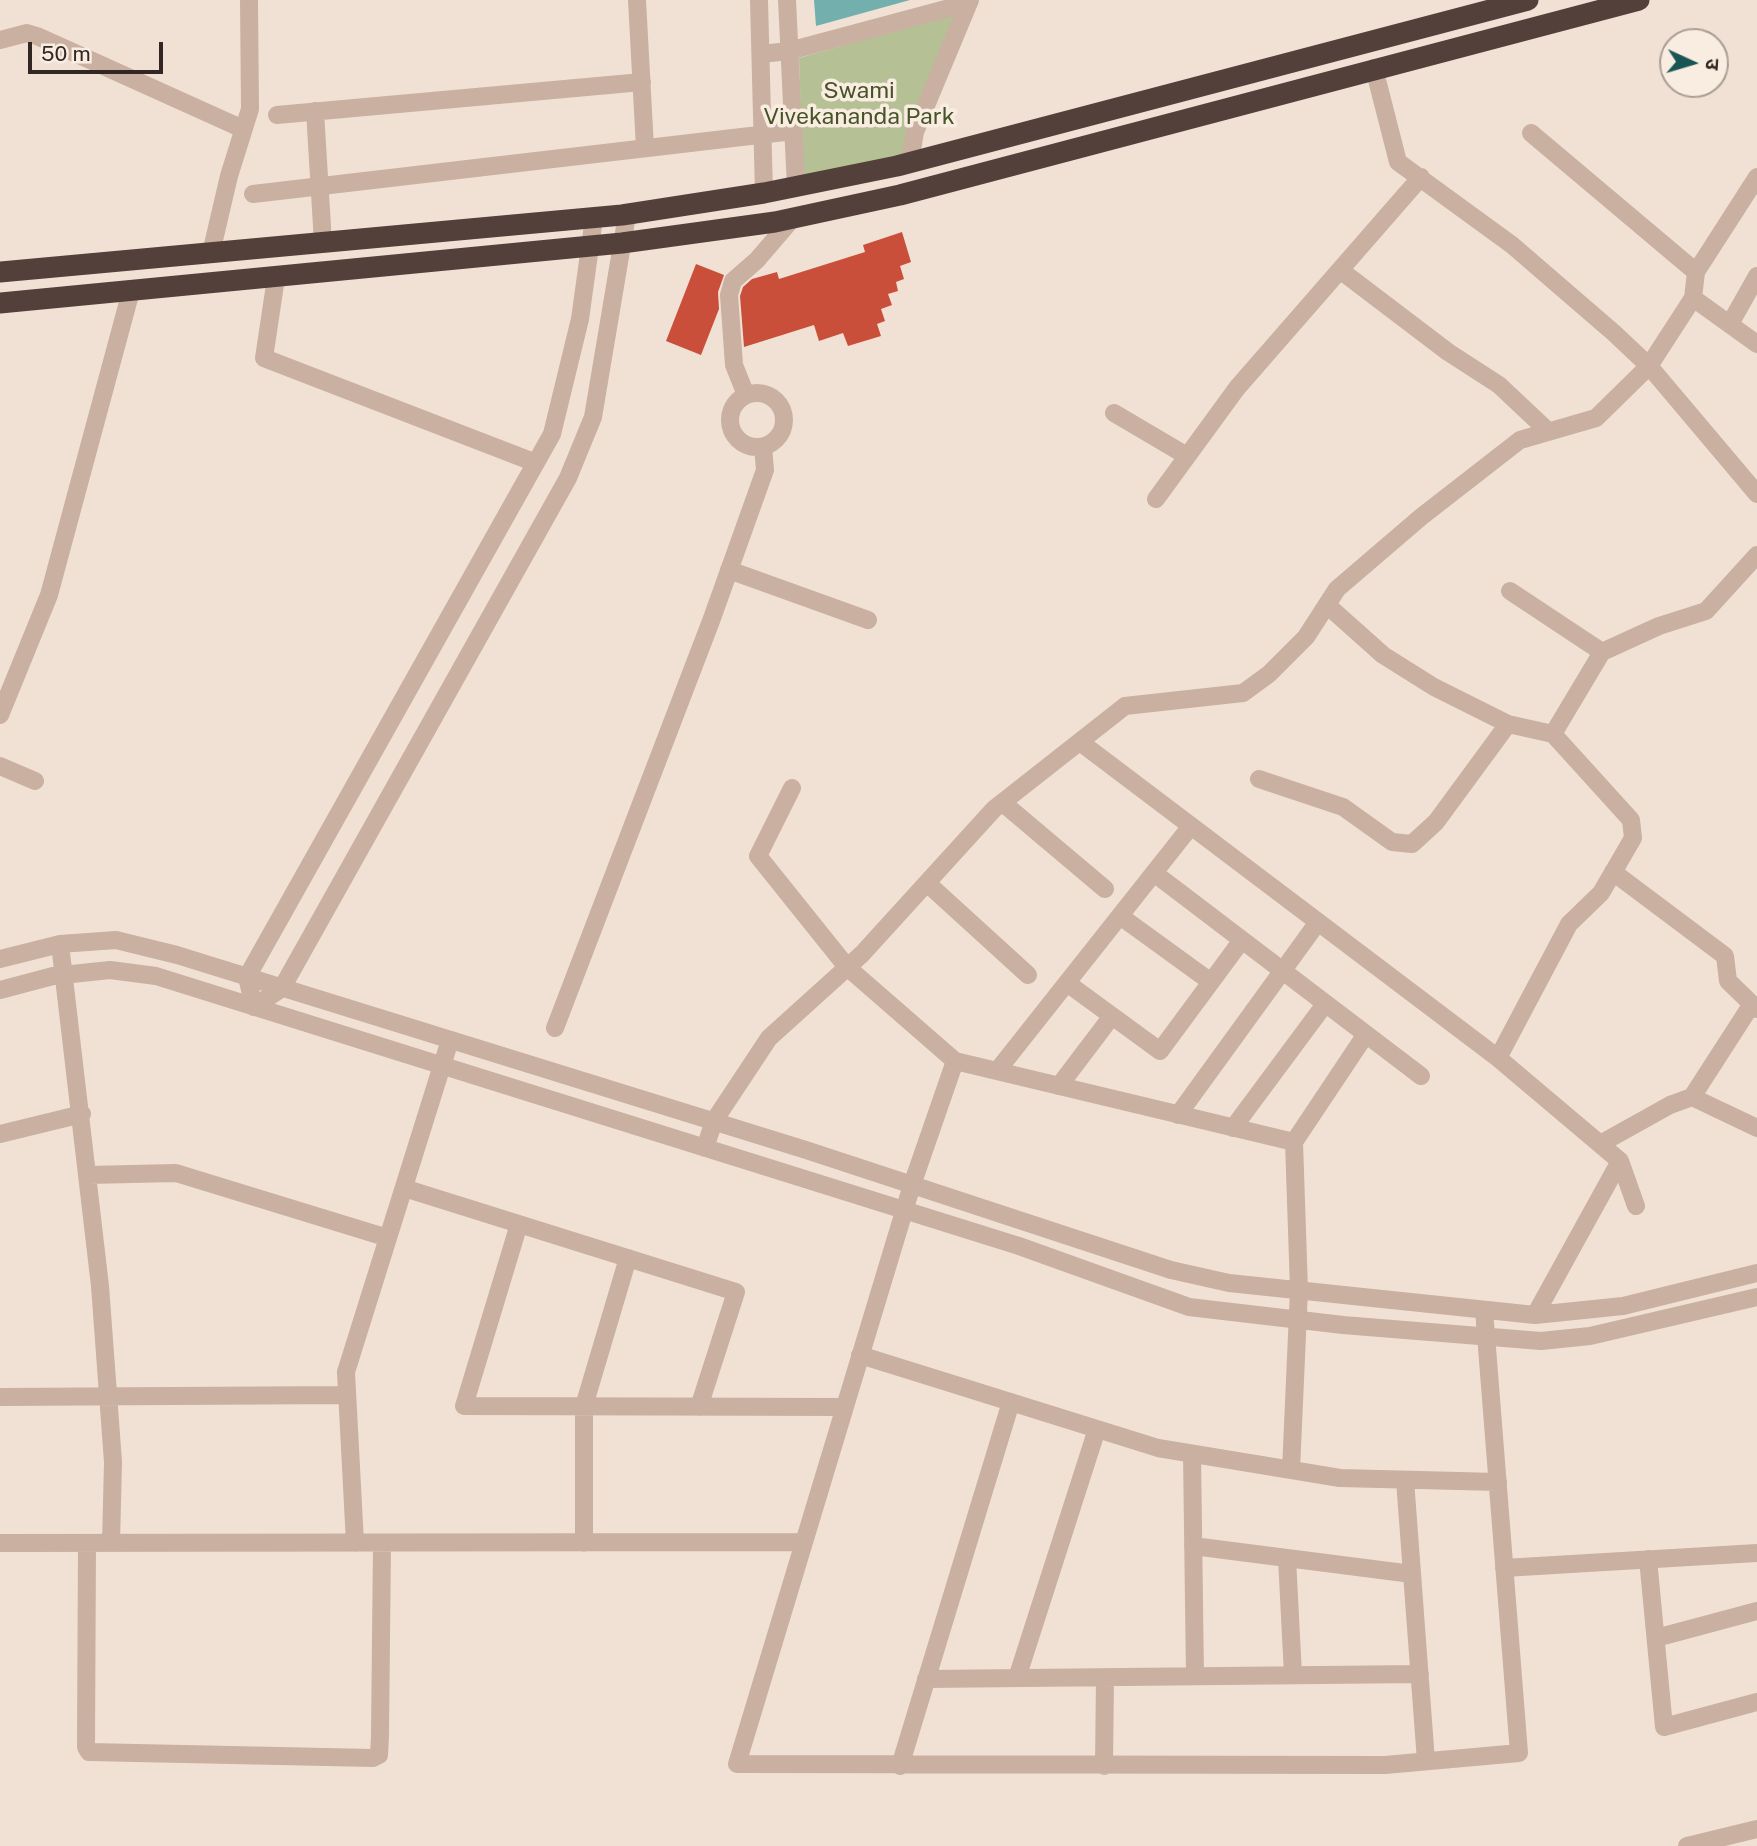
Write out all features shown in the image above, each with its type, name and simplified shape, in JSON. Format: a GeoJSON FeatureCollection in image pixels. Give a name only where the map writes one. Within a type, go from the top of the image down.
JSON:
{"type":"FeatureCollection","features":[{"type":"Feature","properties":{"kind":"highway"},"geometry":{"type":"LineString","coordinates":[[0,272],[627,215],[764,193],[910,162],[1528,0]]}},
{"type":"Feature","properties":{"kind":"highway"},"geometry":{"type":"LineString","coordinates":[[0,303],[622,243],[793,218],[900,195],[1639,0]]}},
{"type":"Feature","properties":{"kind":"street"},"geometry":{"type":"LineString","coordinates":[[211,253],[250,109],[249,0]]}},
{"type":"Feature","properties":{"kind":"street"},"geometry":{"type":"LineString","coordinates":[[638,0],[645,148]]}},
{"type":"Feature","properties":{"kind":"street"},"geometry":{"type":"LineString","coordinates":[[759,0],[764,193]]}},
{"type":"Feature","properties":{"kind":"street"},"geometry":{"type":"LineString","coordinates":[[787,0],[796,187]]}},
{"type":"Feature","properties":{"kind":"street"},"geometry":{"type":"LineString","coordinates":[[761,54],[789,51],[969,2]]}},
{"type":"Feature","properties":{"kind":"street"},"geometry":{"type":"LineString","coordinates":[[910,162],[915,132],[969,2]]}},
{"type":"Feature","properties":{"kind":"street"},"geometry":{"type":"LineString","coordinates":[[0,40],[27,33],[37,36],[243,129]]}},
{"type":"Feature","properties":{"kind":"street"},"geometry":{"type":"LineString","coordinates":[[1374,68],[1398,162],[1511,245],[1649,366],[1757,494]]}},
{"type":"Feature","properties":{"kind":"street"},"geometry":{"type":"LineString","coordinates":[[277,115],[642,82]]}},
{"type":"Feature","properties":{"kind":"street"},"geometry":{"type":"LineString","coordinates":[[315,111],[323,243]]}},
{"type":"Feature","properties":{"kind":"street"},"geometry":{"type":"LineString","coordinates":[[253,194],[793,131]]}},
{"type":"Feature","properties":{"kind":"street"},"geometry":{"type":"LineString","coordinates":[[1531,133],[1696,272]]}},
{"type":"Feature","properties":{"kind":"street"},"geometry":{"type":"LineString","coordinates":[[1156,499],[1237,388],[1421,177]]}},
{"type":"Feature","properties":{"kind":"street"},"geometry":{"type":"LineString","coordinates":[[705,1148],[714,1121],[769,1038],[847,967],[1003,803],[1125,706],[1243,694],[1269,674],[1306,637],[1337,590],[1421,517],[1520,440],[1595,418],[1649,366],[1693,298],[1696,272],[1757,177]]}},
{"type":"Feature","properties":{"kind":"street"},"geometry":{"type":"LineString","coordinates":[[254,1007],[282,988],[568,478],[593,417],[627,215]]}},
{"type":"Feature","properties":{"kind":"street"},"geometry":{"type":"LineString","coordinates":[[254,1007],[247,977],[552,434],[580,319],[594,218]]}},
{"type":"Feature","properties":{"kind":"street"},"geometry":{"type":"LineString","coordinates":[[746,394],[734,365],[729,295],[733,281],[757,260],[793,218]]}},
{"type":"Feature","properties":{"kind":"street"},"geometry":{"type":"LineString","coordinates":[[1340,270],[1448,352],[1499,386],[1549,432]]}},
{"type":"Feature","properties":{"kind":"street"},"geometry":{"type":"LineString","coordinates":[[1730,324],[1757,276]]}},
{"type":"Feature","properties":{"kind":"street"},"geometry":{"type":"LineString","coordinates":[[276,278],[264,358],[536,463]]}},
{"type":"Feature","properties":{"kind":"street"},"geometry":{"type":"LineString","coordinates":[[0,715],[49,595],[131,291]]}},
{"type":"Feature","properties":{"kind":"street"},"geometry":{"type":"LineString","coordinates":[[1693,298],[1757,344]]}},
{"type":"Feature","properties":{"kind":"street"},"geometry":{"type":"LineString","coordinates":[[757,392],[768,395],[783,411],[781,434],[762,447],[741,442],[733,434],[731,411],[746,394],[757,392]]}},
{"type":"Feature","properties":{"kind":"street"},"geometry":{"type":"LineString","coordinates":[[1114,413],[1187,456]]}},
{"type":"Feature","properties":{"kind":"street"},"geometry":{"type":"LineString","coordinates":[[555,1028],[765,470],[762,447]]}},
{"type":"Feature","properties":{"kind":"street"},"geometry":{"type":"LineString","coordinates":[[1553,734],[1602,652],[1659,626],[1706,611],[1757,555]]}},
{"type":"Feature","properties":{"kind":"street"},"geometry":{"type":"LineString","coordinates":[[729,570],[868,620]]}},
{"type":"Feature","properties":{"kind":"street"},"geometry":{"type":"LineString","coordinates":[[1510,592],[1602,652]]}},
{"type":"Feature","properties":{"kind":"street"},"geometry":{"type":"LineString","coordinates":[[1326,605],[1383,656],[1434,687],[1508,724],[1553,734],[1631,820],[1633,838],[1601,893],[1569,924],[1498,1058]]}},
{"type":"Feature","properties":{"kind":"street"},"geometry":{"type":"LineString","coordinates":[[1259,779],[1343,807],[1392,842],[1412,844],[1436,822],[1508,724]]}},
{"type":"Feature","properties":{"kind":"street"},"geometry":{"type":"LineString","coordinates":[[1080,742],[1498,1058],[1620,1161],[1636,1206]]}},
{"type":"Feature","properties":{"kind":"street"},"geometry":{"type":"LineString","coordinates":[[0,766],[35,781]]}},
{"type":"Feature","properties":{"kind":"street"},"geometry":{"type":"LineString","coordinates":[[792,788],[758,856],[847,967],[955,1061],[1294,1142]]}},
{"type":"Feature","properties":{"kind":"street"},"geometry":{"type":"LineString","coordinates":[[1003,803],[1105,889]]}},
{"type":"Feature","properties":{"kind":"street"},"geometry":{"type":"LineString","coordinates":[[997,1071],[1191,826]]}},
{"type":"Feature","properties":{"kind":"street"},"geometry":{"type":"LineString","coordinates":[[1154,873],[1421,1076]]}},
{"type":"Feature","properties":{"kind":"street"},"geometry":{"type":"LineString","coordinates":[[1600,1144],[1670,1105],[1692,1097],[1755,1006],[1728,981],[1725,957],[1613,873]]}},
{"type":"Feature","properties":{"kind":"street"},"geometry":{"type":"LineString","coordinates":[[927,883],[1028,975]]}},
{"type":"Feature","properties":{"kind":"street"},"geometry":{"type":"LineString","coordinates":[[1120,916],[1210,982]]}},
{"type":"Feature","properties":{"kind":"street"},"geometry":{"type":"LineString","coordinates":[[1178,1115],[1318,922]]}},
{"type":"Feature","properties":{"kind":"street"},"geometry":{"type":"LineString","coordinates":[[0,958],[60,944],[116,940],[247,977],[714,1121],[1171,1270],[1228,1283],[1535,1315],[1623,1306],[1757,1273]]}},
{"type":"Feature","properties":{"kind":"street"},"geometry":{"type":"LineString","coordinates":[[1067,983],[1160,1051],[1242,940]]}},
{"type":"Feature","properties":{"kind":"street"},"geometry":{"type":"LineString","coordinates":[[60,944],[82,1114],[108,1396],[113,1462],[111,1543]]}},
{"type":"Feature","properties":{"kind":"street"},"geometry":{"type":"LineString","coordinates":[[0,990],[65,975],[110,970],[156,976],[1019,1246],[1189,1307],[1298,1320],[1541,1341],[1590,1336],[1757,1297]]}},
{"type":"Feature","properties":{"kind":"street"},"geometry":{"type":"LineString","coordinates":[[1233,1128],[1325,1004]]}},
{"type":"Feature","properties":{"kind":"street"},"geometry":{"type":"LineString","coordinates":[[1059,1086],[1112,1016]]}},
{"type":"Feature","properties":{"kind":"street"},"geometry":{"type":"LineString","coordinates":[[1291,1470],[1299,1290],[1294,1142],[1366,1034]]}},
{"type":"Feature","properties":{"kind":"street"},"geometry":{"type":"LineString","coordinates":[[355,1543],[346,1372],[450,1040]]}},
{"type":"Feature","properties":{"kind":"street"},"geometry":{"type":"LineString","coordinates":[[955,1061],[904,1210],[737,1764],[1385,1765],[1518,1754],[1484,1310]]}},
{"type":"Feature","properties":{"kind":"street"},"geometry":{"type":"LineString","coordinates":[[1692,1097],[1757,1128]]}},
{"type":"Feature","properties":{"kind":"street"},"geometry":{"type":"LineString","coordinates":[[0,1134],[82,1114]]}},
{"type":"Feature","properties":{"kind":"street"},"geometry":{"type":"LineString","coordinates":[[1535,1315],[1620,1161]]}},
{"type":"Feature","properties":{"kind":"street"},"geometry":{"type":"LineString","coordinates":[[88,1175],[176,1173],[388,1238]]}},
{"type":"Feature","properties":{"kind":"street"},"geometry":{"type":"LineString","coordinates":[[404,1188],[736,1292],[699,1407]]}},
{"type":"Feature","properties":{"kind":"street"},"geometry":{"type":"LineString","coordinates":[[519,1224],[464,1406],[845,1407]]}},
{"type":"Feature","properties":{"kind":"street"},"geometry":{"type":"LineString","coordinates":[[584,1542],[584,1406],[628,1258]]}},
{"type":"Feature","properties":{"kind":"street"},"geometry":{"type":"LineString","coordinates":[[860,1355],[1158,1448],[1340,1478],[1498,1482]]}},
{"type":"Feature","properties":{"kind":"street"},"geometry":{"type":"LineString","coordinates":[[0,1397],[347,1395]]}},
{"type":"Feature","properties":{"kind":"street"},"geometry":{"type":"LineString","coordinates":[[900,1766],[1011,1402]]}},
{"type":"Feature","properties":{"kind":"street"},"geometry":{"type":"LineString","coordinates":[[1017,1678],[1097,1429]]}},
{"type":"Feature","properties":{"kind":"street"},"geometry":{"type":"LineString","coordinates":[[1192,1454],[1195,1676]]}},
{"type":"Feature","properties":{"kind":"street"},"geometry":{"type":"LineString","coordinates":[[1405,1480],[1426,1761]]}},
{"type":"Feature","properties":{"kind":"street"},"geometry":{"type":"LineString","coordinates":[[0,1542],[804,1542]]}},
{"type":"Feature","properties":{"kind":"street"},"geometry":{"type":"LineString","coordinates":[[87,1543],[89,1752],[373,1758],[379,1755],[380,1736],[382,1543]]}},
{"type":"Feature","properties":{"kind":"street"},"geometry":{"type":"LineString","coordinates":[[1193,1546],[1412,1574]]}},
{"type":"Feature","properties":{"kind":"street"},"geometry":{"type":"LineString","coordinates":[[1504,1568],[1757,1553]]}},
{"type":"Feature","properties":{"kind":"street"},"geometry":{"type":"LineString","coordinates":[[1287,1558],[1293,1675]]}},
{"type":"Feature","properties":{"kind":"street"},"geometry":{"type":"LineString","coordinates":[[1648,1559],[1664,1727],[1757,1702]]}},
{"type":"Feature","properties":{"kind":"street"},"geometry":{"type":"LineString","coordinates":[[1656,1638],[1757,1611]]}},
{"type":"Feature","properties":{"kind":"street"},"geometry":{"type":"LineString","coordinates":[[926,1679],[1420,1674]]}},
{"type":"Feature","properties":{"kind":"street"},"geometry":{"type":"LineString","coordinates":[[1104,1766],[1105,1677]]}},
{"type":"Feature","properties":{"kind":"street"},"geometry":{"type":"LineString","coordinates":[[1687,1846],[1757,1829]]}},
{"type":"Feature","properties":{"kind":"green space","name":"Swami Vivekananda Park"},"geometry":{"type":"Polygon","coordinates":[[[955,14],[903,156],[803,178],[799,58],[955,14]]]}},
{"type":"Feature","properties":{"kind":"water"},"geometry":{"type":"Polygon","coordinates":[[[814,0],[910,0],[816,26],[814,0]]]}},
{"type":"Feature","properties":{"kind":"building"},"geometry":{"type":"Polygon","coordinates":[[[902,232],[911,262],[900,266],[904,279],[896,282],[898,291],[888,294],[892,305],[881,309],[885,321],[877,324],[881,336],[848,346],[843,333],[819,341],[814,325],[744,347],[740,296],[743,287],[752,279],[777,272],[779,279],[865,252],[863,245],[902,232]]]}},
{"type":"Feature","properties":{"kind":"building"},"geometry":{"type":"Polygon","coordinates":[[[696,264],[724,275],[718,292],[719,309],[701,355],[666,341],[696,264]]]}}]}
